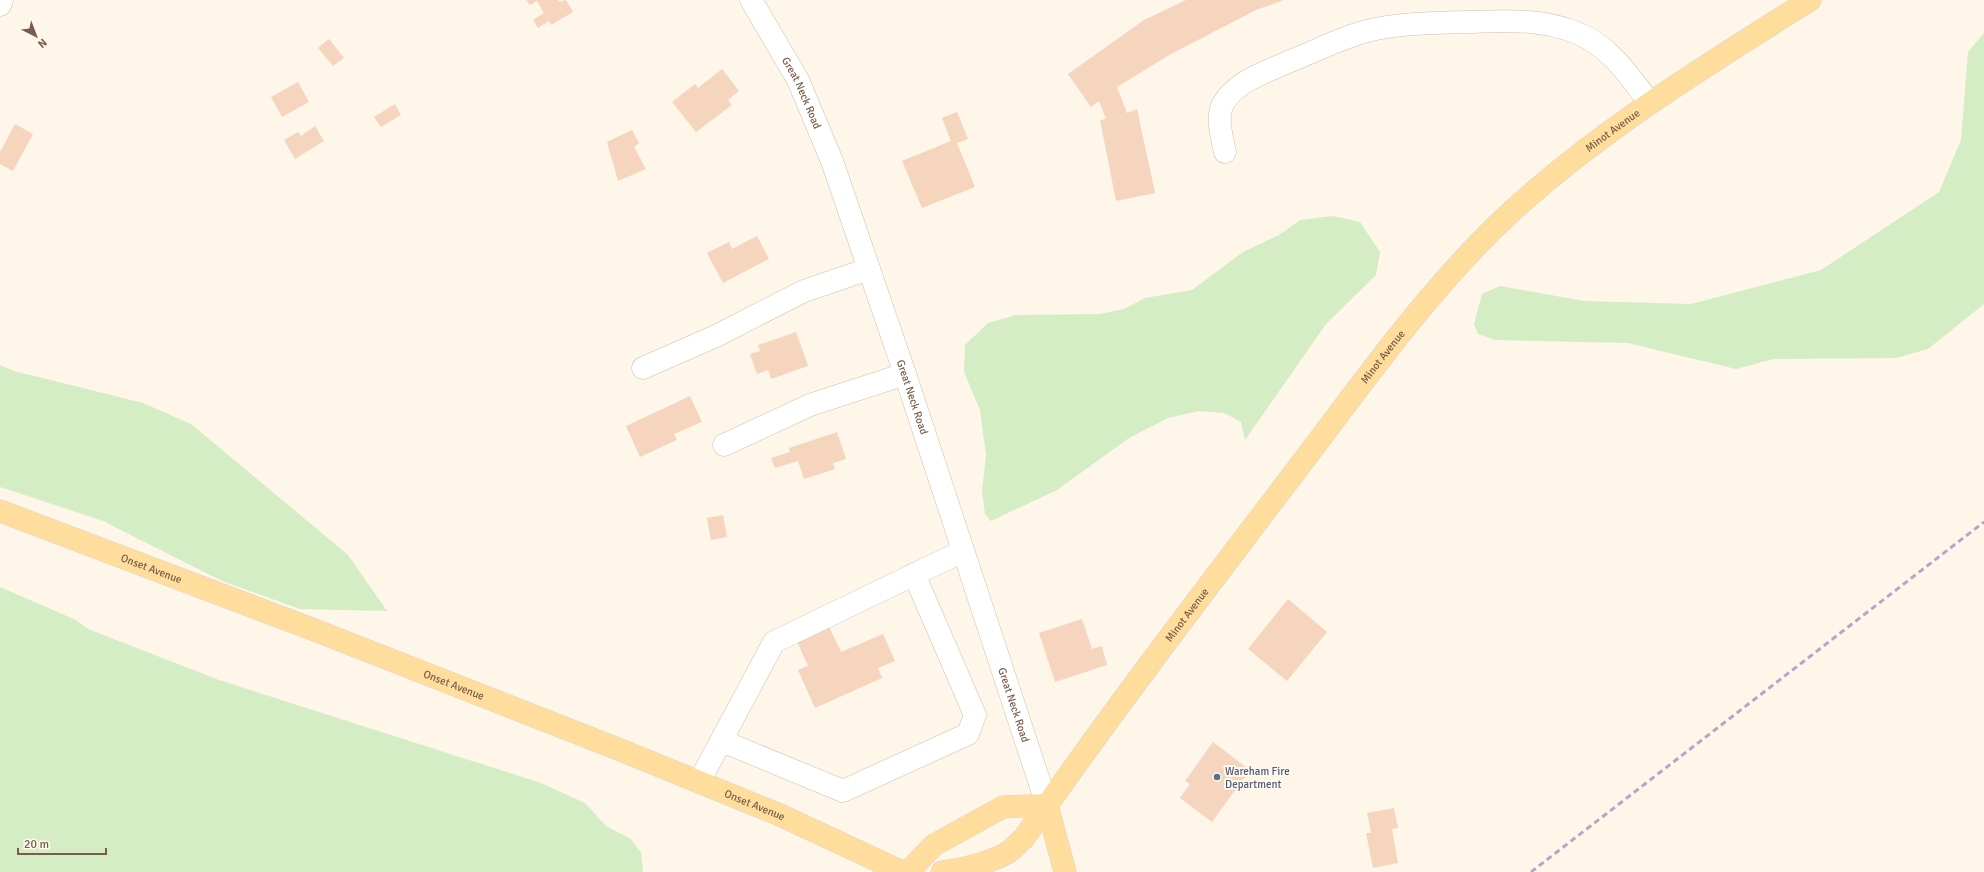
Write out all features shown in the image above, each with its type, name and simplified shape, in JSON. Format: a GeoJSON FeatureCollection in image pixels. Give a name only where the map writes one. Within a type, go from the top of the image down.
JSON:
{"type":"FeatureCollection","features":[{"type":"Feature","properties":{"kind":"main road","name":"Minot Avenue"},"geometry":{"type":"LineString","coordinates":[[1047,805],[1218,572],[1402,331],[1456,268],[1509,214],[1561,168],[1650,104],[1810,0]]}},
{"type":"Feature","properties":{"kind":"main road","name":"Onset Avenue"},"geometry":{"type":"LineString","coordinates":[[0,511],[410,667],[699,782],[780,815],[902,872]]}},
{"type":"Feature","properties":{"kind":"main road"},"geometry":{"type":"LineString","coordinates":[[908,872],[934,845],[1003,807],[1047,805]]}},
{"type":"Feature","properties":{"kind":"main road"},"geometry":{"type":"LineString","coordinates":[[942,872],[970,866],[1010,851],[1024,838],[1047,805]]}},
{"type":"Feature","properties":{"kind":"main road"},"geometry":{"type":"LineString","coordinates":[[1047,805],[1065,872]]}},
{"type":"Feature","properties":{"kind":"street"},"geometry":{"type":"LineString","coordinates":[[0,6],[2,0]]}},
{"type":"Feature","properties":{"kind":"street","name":"Great Neck Road"},"geometry":{"type":"LineString","coordinates":[[751,0],[784,53],[806,97],[832,161],[906,374],[1047,805]]}},
{"type":"Feature","properties":{"kind":"street"},"geometry":{"type":"LineString","coordinates":[[1225,152],[1220,123],[1222,106],[1228,98],[1244,84],[1261,74],[1350,36],[1403,25],[1507,20],[1528,21],[1562,27],[1588,38],[1608,52],[1623,68],[1650,104]]}},
{"type":"Feature","properties":{"kind":"street"},"geometry":{"type":"LineString","coordinates":[[643,368],[716,336],[804,291],[869,269]]}},
{"type":"Feature","properties":{"kind":"street"},"geometry":{"type":"LineString","coordinates":[[724,446],[810,405],[906,374]]}},
{"type":"Feature","properties":{"kind":"street"},"geometry":{"type":"LineString","coordinates":[[699,782],[774,642],[963,551]]}},
{"type":"Feature","properties":{"kind":"street"},"geometry":{"type":"LineString","coordinates":[[722,741],[843,791],[968,734],[975,715],[914,574]]}},
{"type":"Feature","properties":{"kind":"green space"},"geometry":{"type":"Polygon","coordinates":[[[1984,33],[1984,304],[1928,349],[1896,358],[1773,359],[1736,369],[1628,343],[1495,340],[1478,334],[1474,324],[1482,294],[1500,286],[1584,301],[1691,304],[1821,270],[1939,192],[1961,140],[1968,52],[1984,33]]]}},
{"type":"Feature","properties":{"kind":"green space"},"geometry":{"type":"Polygon","coordinates":[[[1333,216],[1360,222],[1380,252],[1376,275],[1326,324],[1245,440],[1241,422],[1224,413],[1199,411],[1168,418],[1129,438],[1057,490],[991,521],[985,514],[982,491],[986,455],[980,410],[964,372],[965,345],[988,323],[1016,315],[1100,314],[1124,309],[1145,298],[1192,290],[1243,252],[1279,235],[1300,220],[1333,216]]]}},
{"type":"Feature","properties":{"kind":"green space"},"geometry":{"type":"Polygon","coordinates":[[[0,365],[14,371],[143,403],[191,424],[348,555],[387,611],[300,609],[222,581],[103,521],[0,487],[0,365]]]}},
{"type":"Feature","properties":{"kind":"green space"},"geometry":{"type":"Polygon","coordinates":[[[0,587],[76,620],[88,629],[219,680],[541,783],[585,803],[606,826],[631,839],[641,853],[643,872],[0,872],[0,587]]]}},
{"type":"Feature","properties":{"kind":"building"},"geometry":{"type":"Polygon","coordinates":[[[526,0],[558,0],[559,2],[566,0],[573,12],[551,25],[549,21],[538,28],[533,20],[544,13],[537,1],[530,5],[526,0]]]}},
{"type":"Feature","properties":{"kind":"building"},"geometry":{"type":"Polygon","coordinates":[[[1186,0],[1284,0],[1256,10],[1171,54],[1117,87],[1127,113],[1137,109],[1155,193],[1116,201],[1100,120],[1106,119],[1099,101],[1091,107],[1068,74],[1144,20],[1186,0]]]}},
{"type":"Feature","properties":{"kind":"building"},"geometry":{"type":"Polygon","coordinates":[[[329,39],[344,58],[333,66],[318,48],[329,39]]]}},
{"type":"Feature","properties":{"kind":"building"},"geometry":{"type":"Polygon","coordinates":[[[722,69],[739,91],[728,100],[732,105],[696,132],[672,102],[695,84],[698,88],[722,69]]]}},
{"type":"Feature","properties":{"kind":"building"},"geometry":{"type":"Polygon","coordinates":[[[298,82],[309,102],[282,117],[271,97],[298,82]]]}},
{"type":"Feature","properties":{"kind":"building"},"geometry":{"type":"Polygon","coordinates":[[[395,104],[401,115],[381,127],[374,117],[395,104]]]}},
{"type":"Feature","properties":{"kind":"building"},"geometry":{"type":"Polygon","coordinates":[[[957,112],[968,139],[957,143],[975,187],[922,208],[902,161],[951,141],[942,118],[957,112]]]}},
{"type":"Feature","properties":{"kind":"building"},"geometry":{"type":"Polygon","coordinates":[[[15,124],[33,134],[13,171],[0,164],[0,152],[15,124]]]}},
{"type":"Feature","properties":{"kind":"building"},"geometry":{"type":"Polygon","coordinates":[[[315,126],[324,141],[295,159],[284,140],[298,132],[301,136],[315,126]]]}},
{"type":"Feature","properties":{"kind":"building"},"geometry":{"type":"Polygon","coordinates":[[[632,130],[639,143],[634,147],[646,169],[618,181],[607,142],[632,130]]]}},
{"type":"Feature","properties":{"kind":"building"},"geometry":{"type":"Polygon","coordinates":[[[757,236],[769,259],[723,283],[707,253],[729,242],[732,249],[757,236]]]}},
{"type":"Feature","properties":{"kind":"building"},"geometry":{"type":"Polygon","coordinates":[[[796,332],[808,366],[771,379],[768,370],[757,374],[750,354],[760,351],[758,345],[796,332]]]}},
{"type":"Feature","properties":{"kind":"building"},"geometry":{"type":"Polygon","coordinates":[[[690,396],[702,422],[674,434],[677,440],[640,457],[626,426],[690,396]]]}},
{"type":"Feature","properties":{"kind":"building"},"geometry":{"type":"Polygon","coordinates":[[[837,432],[846,459],[833,463],[835,469],[804,479],[798,461],[775,468],[771,458],[790,452],[789,448],[837,432]]]}},
{"type":"Feature","properties":{"kind":"building"},"geometry":{"type":"Polygon","coordinates":[[[723,515],[727,537],[711,540],[707,518],[723,515]]]}},
{"type":"Feature","properties":{"kind":"building"},"geometry":{"type":"Polygon","coordinates":[[[1288,599],[1327,632],[1287,681],[1248,649],[1288,599]]]}},
{"type":"Feature","properties":{"kind":"building"},"geometry":{"type":"Polygon","coordinates":[[[1082,619],[1092,649],[1102,646],[1107,665],[1055,682],[1039,633],[1082,619]]]}},
{"type":"Feature","properties":{"kind":"building"},"geometry":{"type":"Polygon","coordinates":[[[827,622],[841,652],[883,634],[895,661],[878,668],[882,678],[815,708],[798,670],[808,666],[795,637],[827,622]]]}},
{"type":"Feature","properties":{"kind":"building"},"geometry":{"type":"Polygon","coordinates":[[[1213,742],[1250,770],[1212,822],[1180,798],[1190,784],[1185,781],[1213,742]]]}},
{"type":"Feature","properties":{"kind":"building"},"geometry":{"type":"Polygon","coordinates":[[[1394,808],[1398,828],[1392,829],[1398,863],[1373,868],[1366,833],[1371,833],[1367,813],[1394,808]]]}},
{"type":"Feature","properties":{"kind":"railway"},"geometry":{"type":"LineString","coordinates":[[1531,872],[1984,522]]}},
{"type":"Feature","properties":{"kind":"place","name":"Wareham Fire Department"},"geometry":{"type":"Point","coordinates":[1217,777]}}]}
